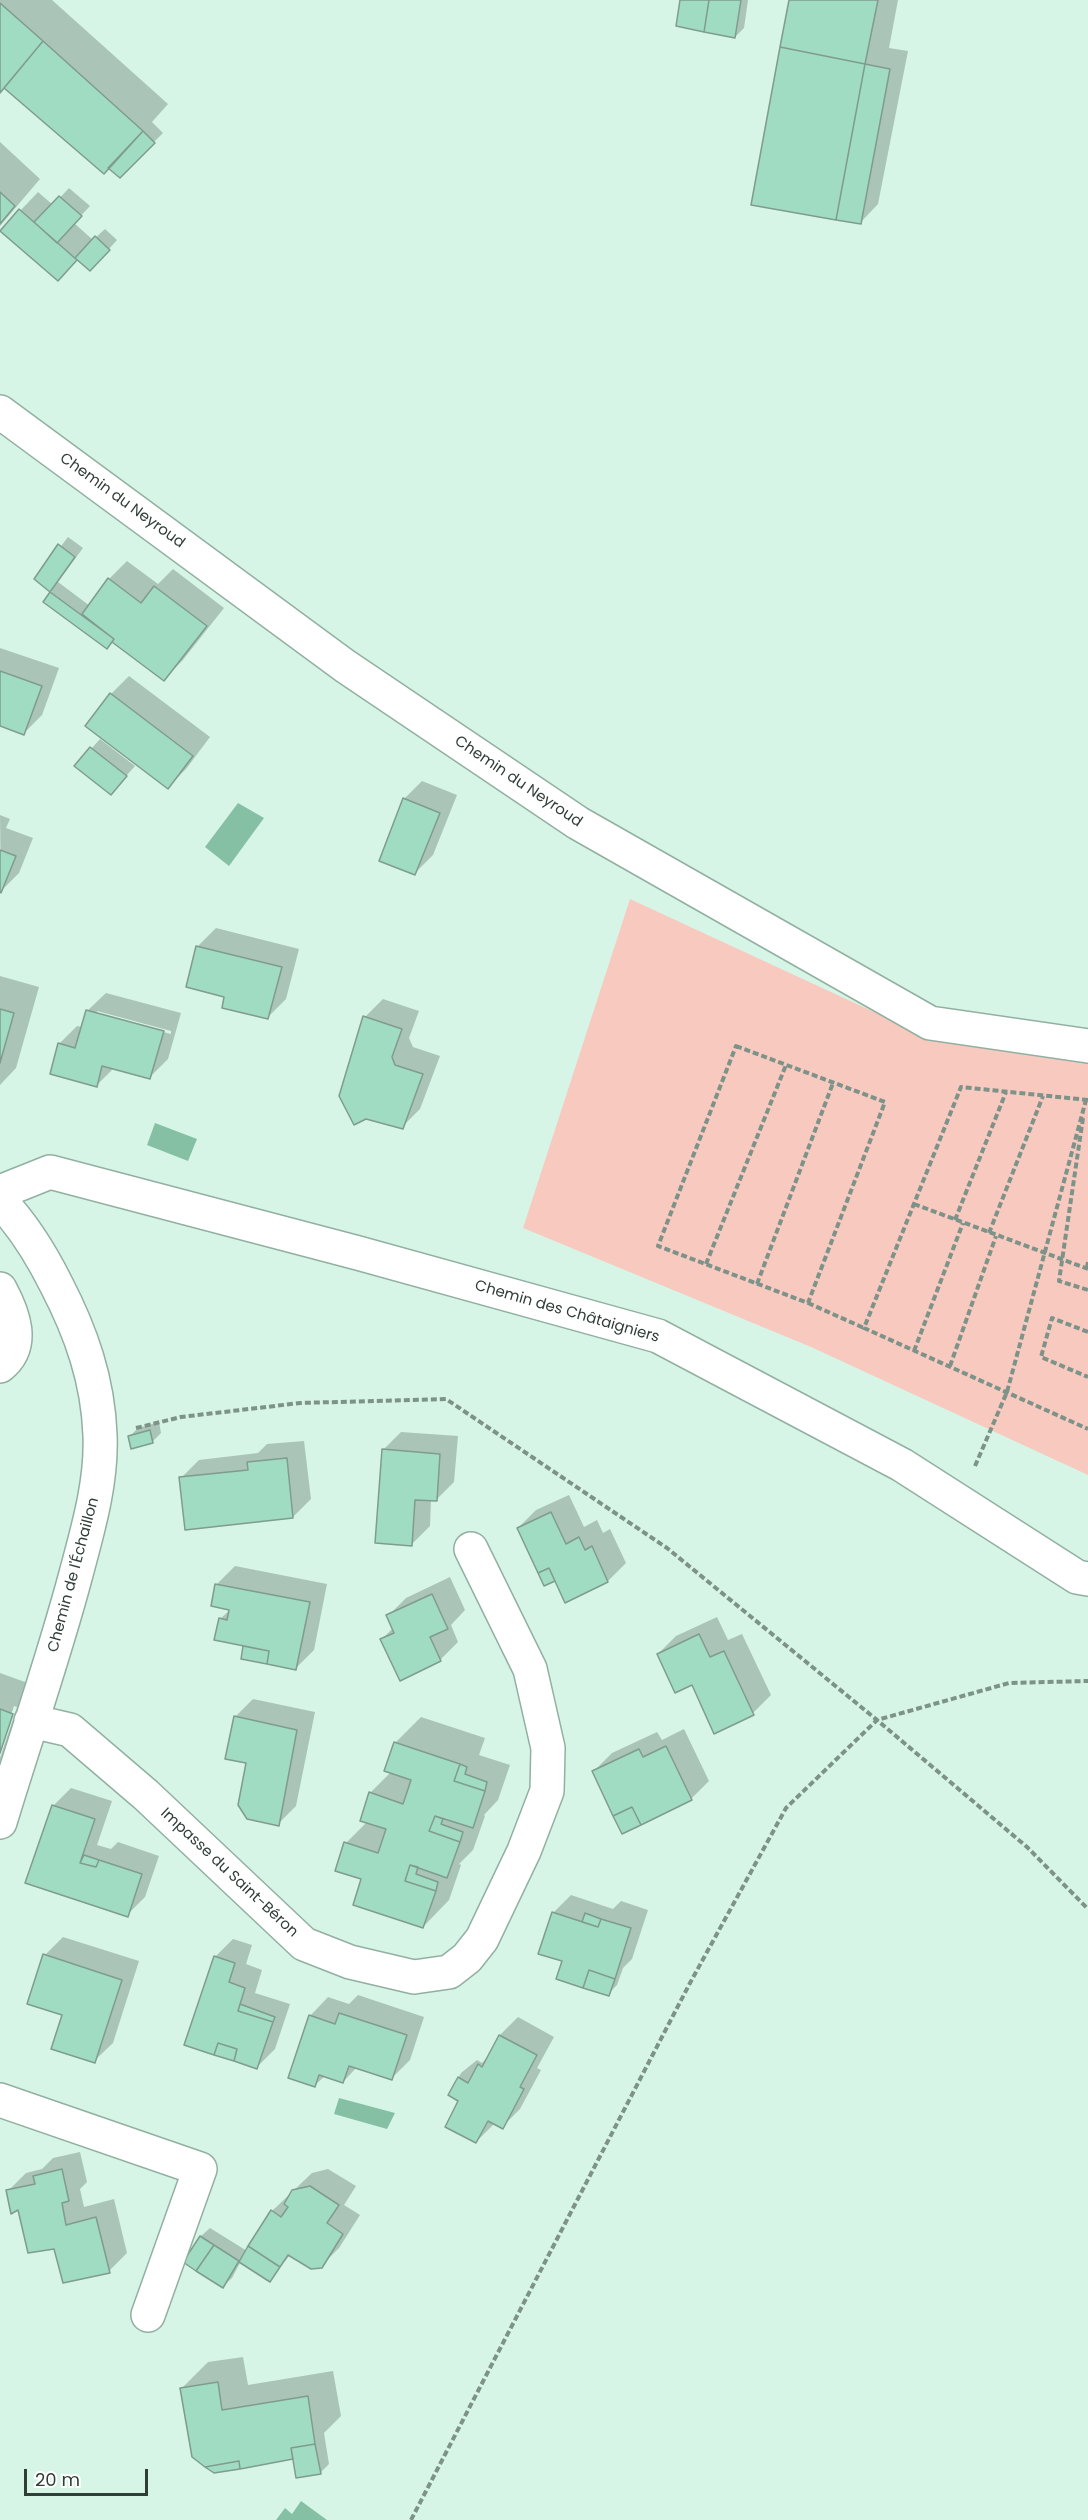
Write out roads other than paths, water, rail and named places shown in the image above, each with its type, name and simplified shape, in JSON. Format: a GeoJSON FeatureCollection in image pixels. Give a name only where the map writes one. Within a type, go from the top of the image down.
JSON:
{"type":"FeatureCollection","features":[{"type":"Feature","properties":{"kind":"street","name":"Chemin du Neyroud"},"geometry":{"type":"LineString","coordinates":[[0,412],[345,666],[578,823],[930,1023],[1088,1046]]}},
{"type":"Feature","properties":{"kind":"street","name":"Chemin des Châtaigniers"},"geometry":{"type":"LineString","coordinates":[[0,1192],[50,1172],[358,1253],[658,1336],[902,1465],[1077,1577],[1088,1579]]}},
{"type":"Feature","properties":{"kind":"street","name":"Chemin de l'Échaillon"},"geometry":{"type":"LineString","coordinates":[[0,1201],[14,1215],[48,1269],[81,1335],[97,1397],[100,1437],[96,1488],[86,1538],[59,1639],[0,1822]]}},
{"type":"Feature","properties":{"kind":"street"},"geometry":{"type":"LineString","coordinates":[[0,1289],[14,1318],[15,1337],[12,1352],[0,1366]]}},
{"type":"Feature","properties":{"kind":"street","name":"Impasse du Saint-Béron"},"geometry":{"type":"LineString","coordinates":[[31,1721],[70,1730],[146,1795],[304,1944],[350,1962],[414,1977],[449,1972],[468,1958],[482,1938],[524,1851],[547,1791],[548,1748],[530,1669],[471,1549]]}},
{"type":"Feature","properties":{"kind":"street"},"geometry":{"type":"LineString","coordinates":[[0,2100],[200,2169],[148,2315]]}}]}
